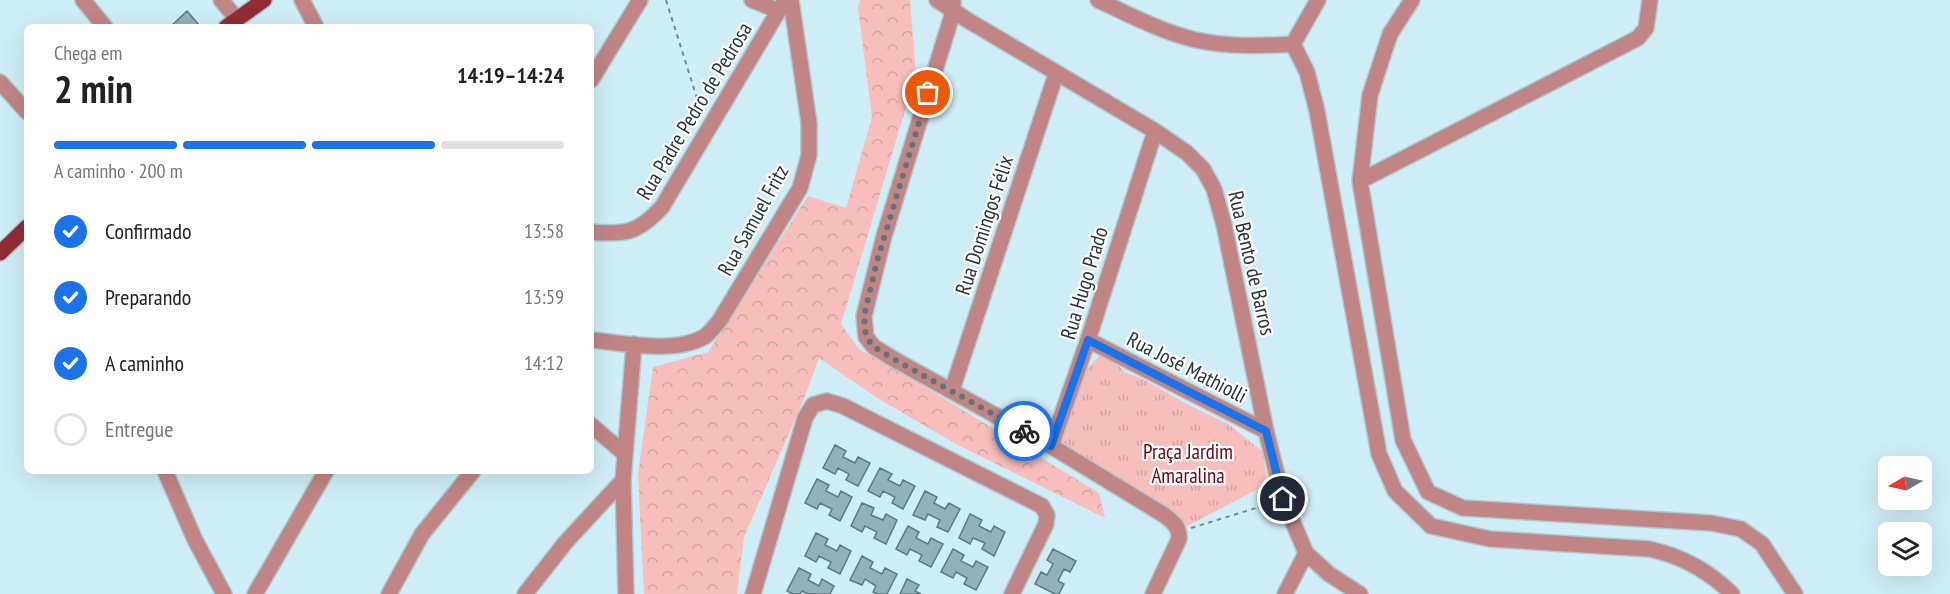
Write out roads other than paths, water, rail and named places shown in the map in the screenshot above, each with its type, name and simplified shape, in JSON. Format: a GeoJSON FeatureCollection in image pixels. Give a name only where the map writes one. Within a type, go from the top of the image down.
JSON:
{"type":"FeatureCollection","features":[{"type":"Feature","properties":{"kind":"main road"},"geometry":{"type":"LineString","coordinates":[[231,23],[264,0]]}},
{"type":"Feature","properties":{"kind":"main road"},"geometry":{"type":"LineString","coordinates":[[0,253],[24,230]]}},
{"type":"Feature","properties":{"kind":"street"},"geometry":{"type":"LineString","coordinates":[[83,0],[103,24]]}},
{"type":"Feature","properties":{"kind":"street"},"geometry":{"type":"LineString","coordinates":[[221,0],[231,23]]}},
{"type":"Feature","properties":{"kind":"street"},"geometry":{"type":"LineString","coordinates":[[302,0],[314,24]]}},
{"type":"Feature","properties":{"kind":"street"},"geometry":{"type":"LineString","coordinates":[[594,75],[640,0]]}},
{"type":"Feature","properties":{"kind":"street"},"geometry":{"type":"LineString","coordinates":[[752,0],[785,4]]}},
{"type":"Feature","properties":{"kind":"street","name":"Rua Bento de Barros"},"geometry":{"type":"LineString","coordinates":[[937,0],[953,6],[1056,74],[1155,132],[1187,153],[1203,169],[1214,189],[1228,244],[1266,431],[1283,499],[1306,553],[1329,574],[1360,594]]}},
{"type":"Feature","properties":{"kind":"street"},"geometry":{"type":"LineString","coordinates":[[1098,0],[1161,29],[1197,40],[1237,45],[1293,44]]}},
{"type":"Feature","properties":{"kind":"street"},"geometry":{"type":"LineString","coordinates":[[1293,44],[1318,0]]}},
{"type":"Feature","properties":{"kind":"street"},"geometry":{"type":"LineString","coordinates":[[1412,0],[1390,34],[1370,95],[1360,181],[1404,440],[1428,492],[1462,508],[1711,523],[1741,528],[1762,544],[1795,594]]}},
{"type":"Feature","properties":{"kind":"street"},"geometry":{"type":"LineString","coordinates":[[1360,181],[1638,38],[1646,28],[1650,0]]}},
{"type":"Feature","properties":{"kind":"street","name":"Rua Padre Pedro de Pedrosa"},"geometry":{"type":"LineString","coordinates":[[594,232],[625,232],[646,224],[662,207],[785,4]]}},
{"type":"Feature","properties":{"kind":"street","name":"Rua Samuel Fritz"},"geometry":{"type":"LineString","coordinates":[[594,340],[665,346],[690,344],[706,336],[720,320],[800,188],[809,155],[809,123],[785,4]]}},
{"type":"Feature","properties":{"kind":"street"},"geometry":{"type":"LineString","coordinates":[[953,6],[884,236],[864,316],[866,337],[874,347],[1051,446],[1164,515],[1180,531],[1179,539],[1153,594]]}},
{"type":"Feature","properties":{"kind":"street"},"geometry":{"type":"LineString","coordinates":[[1293,44],[1307,72],[1317,111],[1379,454],[1395,491],[1431,526],[1490,539],[1649,549],[1671,554],[1703,569],[1732,594]]}},
{"type":"Feature","properties":{"kind":"street","name":"Rua Domingos Félix"},"geometry":{"type":"LineString","coordinates":[[952,390],[1056,74]]}},
{"type":"Feature","properties":{"kind":"street"},"geometry":{"type":"LineString","coordinates":[[2,87],[24,109]]}},
{"type":"Feature","properties":{"kind":"street","name":"Rua Hugo Prado"},"geometry":{"type":"LineString","coordinates":[[1051,446],[1155,132]]}},
{"type":"Feature","properties":{"kind":"street","name":"Rua José Mathiolli"},"geometry":{"type":"LineString","coordinates":[[1088,340],[1266,431]]}},
{"type":"Feature","properties":{"kind":"street"},"geometry":{"type":"LineString","coordinates":[[626,594],[623,480],[634,344]]}},
{"type":"Feature","properties":{"kind":"street"},"geometry":{"type":"LineString","coordinates":[[753,594],[805,418],[813,405],[827,400],[1042,506],[1047,514],[1046,524],[1012,594]]}},
{"type":"Feature","properties":{"kind":"street"},"geometry":{"type":"LineString","coordinates":[[594,428],[625,454]]}},
{"type":"Feature","properties":{"kind":"street"},"geometry":{"type":"LineString","coordinates":[[166,474],[195,540],[224,594]]}},
{"type":"Feature","properties":{"kind":"street"},"geometry":{"type":"LineString","coordinates":[[255,594],[324,474]]}},
{"type":"Feature","properties":{"kind":"street"},"geometry":{"type":"LineString","coordinates":[[389,594],[422,534],[470,474]]}},
{"type":"Feature","properties":{"kind":"street"},"geometry":{"type":"LineString","coordinates":[[525,594],[565,543],[623,480]]}},
{"type":"Feature","properties":{"kind":"street"},"geometry":{"type":"LineString","coordinates":[[1285,594],[1306,553]]}},
{"type":"Feature","properties":{"kind":"park label","name":"Praça Jardim Amaralina"},"geometry":{"type":"Point","coordinates":[1188,463]}}]}
